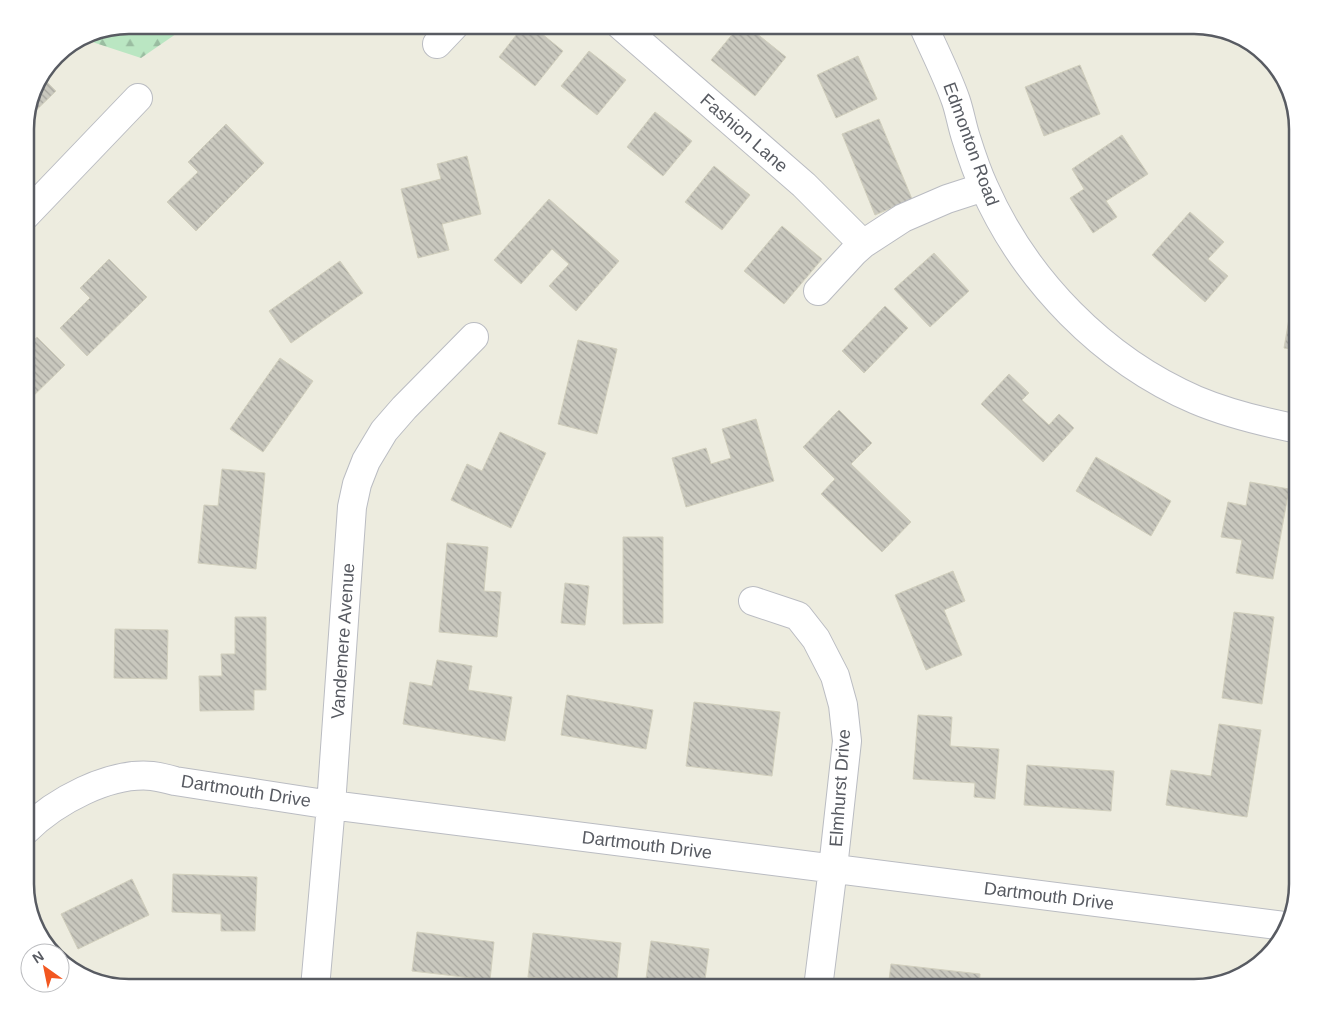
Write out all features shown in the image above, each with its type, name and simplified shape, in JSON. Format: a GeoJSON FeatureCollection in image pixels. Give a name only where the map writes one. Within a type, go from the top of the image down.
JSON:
{"type":"FeatureCollection","features":[{"type":"Feature","properties":{"kind":"street","name":"Fashion Lane"},"geometry":{"type":"LineString","coordinates":[[630,34],[804,185],[863,244]]}},
{"type":"Feature","properties":{"kind":"street","name":"Edmonton Road"},"geometry":{"type":"LineString","coordinates":[[926,34],[957,103],[965,138],[984,187],[1001,220],[1044,285],[1086,328],[1128,362],[1168,386],[1195,400],[1223,410],[1289,426]]}},
{"type":"Feature","properties":{"kind":"street"},"geometry":{"type":"LineString","coordinates":[[34,207],[138,98]]}},
{"type":"Feature","properties":{"kind":"street"},"geometry":{"type":"LineString","coordinates":[[818,291],[863,244],[903,218],[947,199],[984,187]]}},
{"type":"Feature","properties":{"kind":"street","name":"Vandemere Avenue"},"geometry":{"type":"LineString","coordinates":[[316,979],[332,805],[352,507],[357,484],[366,461],[384,431],[474,337]]}},
{"type":"Feature","properties":{"kind":"street","name":"Elmhurst Drive"},"geometry":{"type":"LineString","coordinates":[[754,601],[798,616],[816,639],[835,676],[844,705],[847,741],[819,979]]}},
{"type":"Feature","properties":{"kind":"street","name":"Dartmouth Drive"},"geometry":{"type":"LineString","coordinates":[[34,823],[61,802],[93,786],[128,777],[152,776],[332,805],[1280,925]]}},
{"type":"Feature","properties":{"kind":"green space"},"geometry":{"type":"Polygon","coordinates":[[[176,34],[141,58],[91,42],[116,35],[176,34]]]}},
{"type":"Feature","properties":{"kind":"building"},"geometry":{"type":"Polygon","coordinates":[[[517,34],[542,34],[563,51],[535,86],[499,57],[517,34]]]}},
{"type":"Feature","properties":{"kind":"building"},"geometry":{"type":"Polygon","coordinates":[[[733,34],[757,34],[786,57],[755,96],[711,60],[733,34]]]}},
{"type":"Feature","properties":{"kind":"building"},"geometry":{"type":"Polygon","coordinates":[[[589,51],[626,80],[597,115],[561,86],[589,51]]]}},
{"type":"Feature","properties":{"kind":"building"},"geometry":{"type":"Polygon","coordinates":[[[858,56],[877,99],[836,118],[817,75],[858,56]]]}},
{"type":"Feature","properties":{"kind":"building"},"geometry":{"type":"Polygon","coordinates":[[[1080,65],[1100,114],[1044,136],[1025,87],[1080,65]]]}},
{"type":"Feature","properties":{"kind":"building"},"geometry":{"type":"Polygon","coordinates":[[[47,82],[56,91],[36,110],[47,82]]]}},
{"type":"Feature","properties":{"kind":"building"},"geometry":{"type":"Polygon","coordinates":[[[655,112],[692,141],[663,176],[627,147],[655,112]]]}},
{"type":"Feature","properties":{"kind":"building"},"geometry":{"type":"Polygon","coordinates":[[[879,119],[912,199],[875,215],[842,134],[879,119]]]}},
{"type":"Feature","properties":{"kind":"building"},"geometry":{"type":"Polygon","coordinates":[[[226,124],[264,163],[196,231],[167,202],[198,172],[188,162],[226,124]]]}},
{"type":"Feature","properties":{"kind":"building"},"geometry":{"type":"Polygon","coordinates":[[[1122,135],[1148,174],[1106,201],[1117,217],[1093,233],[1070,198],[1084,189],[1072,169],[1122,135]]]}},
{"type":"Feature","properties":{"kind":"building"},"geometry":{"type":"Polygon","coordinates":[[[467,156],[481,214],[442,224],[449,250],[418,258],[401,189],[441,179],[437,164],[467,156]]]}},
{"type":"Feature","properties":{"kind":"building"},"geometry":{"type":"Polygon","coordinates":[[[714,166],[750,195],[722,230],[685,202],[714,166]]]}},
{"type":"Feature","properties":{"kind":"building"},"geometry":{"type":"Polygon","coordinates":[[[549,199],[619,261],[576,311],[549,286],[569,264],[552,249],[521,284],[494,260],[549,199]]]}},
{"type":"Feature","properties":{"kind":"building"},"geometry":{"type":"Polygon","coordinates":[[[1190,212],[1224,242],[1208,259],[1228,276],[1205,302],[1152,255],[1190,212]]]}},
{"type":"Feature","properties":{"kind":"building"},"geometry":{"type":"Polygon","coordinates":[[[782,226],[822,259],[784,304],[744,271],[782,226]]]}},
{"type":"Feature","properties":{"kind":"building"},"geometry":{"type":"Polygon","coordinates":[[[934,253],[969,291],[930,327],[894,289],[934,253]]]}},
{"type":"Feature","properties":{"kind":"building"},"geometry":{"type":"Polygon","coordinates":[[[109,259],[147,297],[87,356],[60,328],[90,298],[80,288],[109,259]]]}},
{"type":"Feature","properties":{"kind":"building"},"geometry":{"type":"Polygon","coordinates":[[[340,261],[363,293],[291,343],[269,311],[340,261]]]}},
{"type":"Feature","properties":{"kind":"building"},"geometry":{"type":"Polygon","coordinates":[[[885,306],[908,328],[864,373],[842,351],[885,306]]]}},
{"type":"Feature","properties":{"kind":"building"},"geometry":{"type":"Polygon","coordinates":[[[1289,319],[1289,349],[1284,348],[1289,319]]]}},
{"type":"Feature","properties":{"kind":"building"},"geometry":{"type":"Polygon","coordinates":[[[37,337],[65,365],[34,395],[34,340],[37,337]]]}},
{"type":"Feature","properties":{"kind":"building"},"geometry":{"type":"Polygon","coordinates":[[[578,340],[617,349],[597,434],[558,424],[578,340]]]}},
{"type":"Feature","properties":{"kind":"building"},"geometry":{"type":"Polygon","coordinates":[[[280,358],[313,381],[263,452],[230,429],[280,358]]]}},
{"type":"Feature","properties":{"kind":"building"},"geometry":{"type":"Polygon","coordinates":[[[1009,374],[1029,393],[1022,400],[1049,425],[1059,414],[1074,428],[1043,462],[981,404],[1009,374]]]}},
{"type":"Feature","properties":{"kind":"building"},"geometry":{"type":"Polygon","coordinates":[[[839,410],[872,443],[851,464],[911,522],[882,552],[821,494],[835,479],[803,447],[839,410]]]}},
{"type":"Feature","properties":{"kind":"building"},"geometry":{"type":"Polygon","coordinates":[[[756,419],[774,481],[686,507],[672,458],[706,448],[711,464],[731,458],[722,429],[756,419]]]}},
{"type":"Feature","properties":{"kind":"building"},"geometry":{"type":"Polygon","coordinates":[[[500,432],[546,453],[511,528],[451,500],[467,464],[482,471],[500,432]]]}},
{"type":"Feature","properties":{"kind":"building"},"geometry":{"type":"Polygon","coordinates":[[[1096,457],[1171,501],[1151,536],[1076,491],[1096,457]]]}},
{"type":"Feature","properties":{"kind":"building"},"geometry":{"type":"Polygon","coordinates":[[[222,469],[265,473],[256,569],[198,563],[204,505],[218,506],[222,469]]]}},
{"type":"Feature","properties":{"kind":"building"},"geometry":{"type":"Polygon","coordinates":[[[1250,482],[1289,489],[1273,579],[1236,573],[1242,540],[1221,537],[1228,502],[1246,506],[1250,482]]]}},
{"type":"Feature","properties":{"kind":"building"},"geometry":{"type":"Polygon","coordinates":[[[623,537],[663,537],[663,623],[623,624],[623,537]]]}},
{"type":"Feature","properties":{"kind":"building"},"geometry":{"type":"Polygon","coordinates":[[[447,543],[488,547],[484,591],[501,592],[497,637],[439,632],[447,543]]]}},
{"type":"Feature","properties":{"kind":"building"},"geometry":{"type":"Polygon","coordinates":[[[953,571],[965,601],[944,610],[962,655],[926,670],[895,595],[953,571]]]}},
{"type":"Feature","properties":{"kind":"building"},"geometry":{"type":"Polygon","coordinates":[[[565,583],[589,586],[585,625],[561,623],[565,583]]]}},
{"type":"Feature","properties":{"kind":"building"},"geometry":{"type":"Polygon","coordinates":[[[1234,612],[1274,617],[1262,704],[1222,698],[1234,612]]]}},
{"type":"Feature","properties":{"kind":"building"},"geometry":{"type":"Polygon","coordinates":[[[235,617],[266,617],[266,690],[254,690],[254,710],[200,711],[199,676],[222,676],[221,654],[235,654],[235,617]]]}},
{"type":"Feature","properties":{"kind":"building"},"geometry":{"type":"Polygon","coordinates":[[[115,629],[168,630],[167,679],[114,678],[115,629]]]}},
{"type":"Feature","properties":{"kind":"building"},"geometry":{"type":"Polygon","coordinates":[[[437,660],[472,666],[468,690],[512,697],[505,741],[403,724],[410,682],[432,686],[437,660]]]}},
{"type":"Feature","properties":{"kind":"building"},"geometry":{"type":"Polygon","coordinates":[[[567,695],[653,710],[646,749],[561,735],[567,695]]]}},
{"type":"Feature","properties":{"kind":"building"},"geometry":{"type":"Polygon","coordinates":[[[694,702],[780,712],[772,776],[686,766],[694,702]]]}},
{"type":"Feature","properties":{"kind":"building"},"geometry":{"type":"Polygon","coordinates":[[[918,715],[952,717],[950,746],[999,749],[995,799],[974,797],[975,783],[913,779],[918,715]]]}},
{"type":"Feature","properties":{"kind":"building"},"geometry":{"type":"Polygon","coordinates":[[[1219,724],[1261,730],[1247,817],[1166,805],[1171,770],[1211,776],[1219,724]]]}},
{"type":"Feature","properties":{"kind":"building"},"geometry":{"type":"Polygon","coordinates":[[[1027,765],[1114,771],[1111,811],[1024,805],[1027,765]]]}},
{"type":"Feature","properties":{"kind":"building"},"geometry":{"type":"Polygon","coordinates":[[[173,874],[257,877],[255,931],[221,931],[221,914],[172,912],[173,874]]]}},
{"type":"Feature","properties":{"kind":"building"},"geometry":{"type":"Polygon","coordinates":[[[132,879],[149,915],[78,949],[61,914],[132,879]]]}},
{"type":"Feature","properties":{"kind":"building"},"geometry":{"type":"Polygon","coordinates":[[[417,932],[494,942],[490,979],[412,971],[417,932]]]}},
{"type":"Feature","properties":{"kind":"building"},"geometry":{"type":"Polygon","coordinates":[[[533,933],[621,943],[617,979],[528,977],[533,933]]]}},
{"type":"Feature","properties":{"kind":"building"},"geometry":{"type":"Polygon","coordinates":[[[651,941],[709,949],[705,979],[646,979],[651,941]]]}},
{"type":"Feature","properties":{"kind":"building"},"geometry":{"type":"Polygon","coordinates":[[[891,964],[980,974],[980,979],[889,979],[891,964]]]}}]}
